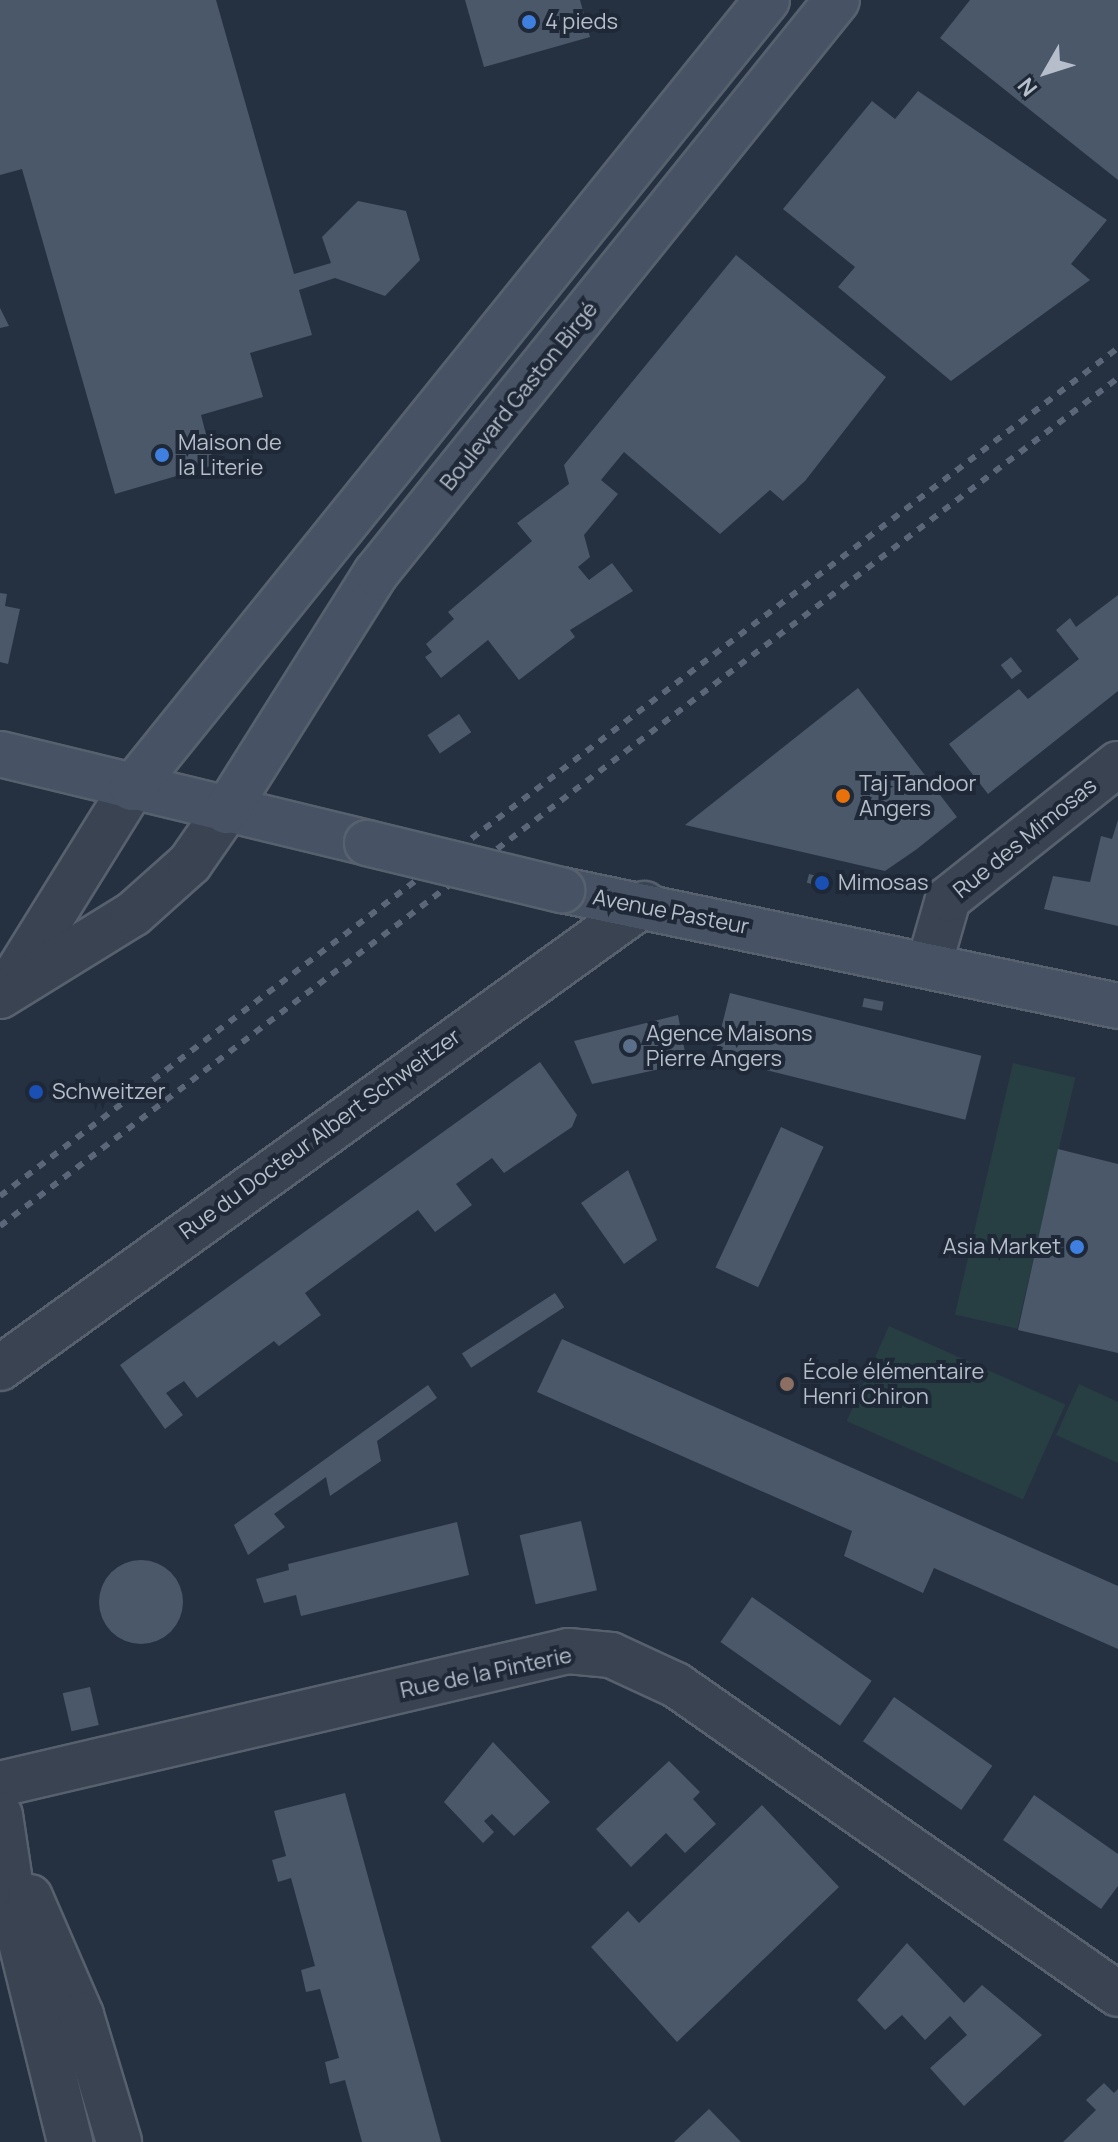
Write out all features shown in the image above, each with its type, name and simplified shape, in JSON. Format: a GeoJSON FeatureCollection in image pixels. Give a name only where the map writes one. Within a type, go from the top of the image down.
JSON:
{"type":"FeatureCollection","features":[{"type":"Feature","properties":{"kind":"main road"},"geometry":{"type":"LineString","coordinates":[[132,788],[767,0]]}},
{"type":"Feature","properties":{"kind":"main road","name":"Boulevard Gaston Birgé"},"geometry":{"type":"LineString","coordinates":[[226,811],[376,573],[837,0]]}},
{"type":"Feature","properties":{"kind":"main road","name":"Avenue Pasteur"},"geometry":{"type":"LineString","coordinates":[[0,754],[562,890],[644,904],[1118,1006]]}},
{"type":"Feature","properties":{"kind":"street","name":"Rue des Mimosas"},"geometry":{"type":"LineString","coordinates":[[929,965],[948,899],[1118,764]]}},
{"type":"Feature","properties":{"kind":"street"},"geometry":{"type":"LineString","coordinates":[[4,993],[132,788]]}},
{"type":"Feature","properties":{"kind":"street"},"geometry":{"type":"LineString","coordinates":[[4,993],[133,914],[190,863],[226,811]]}},
{"type":"Feature","properties":{"kind":"street","name":"Rue du Docteur Albert Schweitzer"},"geometry":{"type":"LineString","coordinates":[[0,1368],[644,904]]}},
{"type":"Feature","properties":{"kind":"street","name":"Rue de la Pinterie"},"geometry":{"type":"LineString","coordinates":[[0,1784],[568,1651],[611,1655],[676,1685],[1118,1994]]}},
{"type":"Feature","properties":{"kind":"street"},"geometry":{"type":"LineString","coordinates":[[4,1831],[16,1922],[70,2142]]}},
{"type":"Feature","properties":{"kind":"street"},"geometry":{"type":"LineString","coordinates":[[4,1831],[81,2015],[119,2142]]}},
{"type":"Feature","properties":{"kind":"green space"},"geometry":{"type":"Polygon","coordinates":[[[1013,1063],[1075,1077],[1017,1329],[955,1314],[1013,1063]]]}},
{"type":"Feature","properties":{"kind":"green space"},"geometry":{"type":"Polygon","coordinates":[[[889,1326],[1065,1405],[1023,1500],[847,1421],[889,1326]]]}},
{"type":"Feature","properties":{"kind":"green space"},"geometry":{"type":"Polygon","coordinates":[[[1079,1384],[1118,1402],[1118,1463],[1056,1435],[1079,1384]]]}},
{"type":"Feature","properties":{"kind":"building"},"geometry":{"type":"Polygon","coordinates":[[[0,0],[216,0],[294,274],[331,263],[322,237],[358,201],[406,211],[420,260],[385,296],[335,278],[299,290],[312,335],[250,353],[263,397],[201,415],[214,465],[115,494],[22,169],[0,175],[0,0]]]}},
{"type":"Feature","properties":{"kind":"building"},"geometry":{"type":"Polygon","coordinates":[[[465,0],[580,0],[590,37],[484,67],[465,0]]]}},
{"type":"Feature","properties":{"kind":"building"},"geometry":{"type":"Polygon","coordinates":[[[970,0],[1118,0],[1118,180],[940,38],[970,0]]]}},
{"type":"Feature","properties":{"kind":"building"},"geometry":{"type":"Polygon","coordinates":[[[918,91],[1107,220],[1071,264],[1090,280],[951,381],[838,287],[855,267],[783,209],[872,101],[895,119],[918,91]]]}},
{"type":"Feature","properties":{"kind":"building"},"geometry":{"type":"Polygon","coordinates":[[[736,255],[886,377],[805,481],[783,501],[770,490],[720,534],[624,452],[601,480],[618,494],[584,535],[590,557],[578,567],[589,580],[612,563],[633,591],[570,630],[575,637],[519,680],[488,640],[441,678],[425,657],[432,652],[426,644],[454,619],[448,612],[532,541],[517,523],[569,484],[564,465],[736,255]]]}},
{"type":"Feature","properties":{"kind":"building"},"geometry":{"type":"Polygon","coordinates":[[[0,308],[9,326],[0,328],[0,308]]]}},
{"type":"Feature","properties":{"kind":"building"},"geometry":{"type":"Polygon","coordinates":[[[0,593],[7,594],[5,606],[20,609],[8,664],[0,662],[0,593]]]}},
{"type":"Feature","properties":{"kind":"building"},"geometry":{"type":"Polygon","coordinates":[[[1118,595],[1118,691],[988,794],[949,744],[1019,689],[1028,699],[1079,659],[1056,630],[1070,618],[1076,627],[1118,595]]]}},
{"type":"Feature","properties":{"kind":"building"},"geometry":{"type":"Polygon","coordinates":[[[1011,657],[1022,671],[1012,679],[1001,665],[1011,657]]]}},
{"type":"Feature","properties":{"kind":"building"},"geometry":{"type":"Polygon","coordinates":[[[858,688],[957,817],[917,849],[885,871],[685,825],[858,688]]]}},
{"type":"Feature","properties":{"kind":"building"},"geometry":{"type":"Polygon","coordinates":[[[459,714],[471,732],[440,753],[427,735],[459,714]]]}},
{"type":"Feature","properties":{"kind":"building"},"geometry":{"type":"Polygon","coordinates":[[[1118,820],[1118,926],[1044,909],[1053,876],[1090,882],[1101,836],[1112,839],[1118,820]]]}},
{"type":"Feature","properties":{"kind":"building"},"geometry":{"type":"Polygon","coordinates":[[[809,874],[829,879],[827,888],[807,883],[809,874]]]}},
{"type":"Feature","properties":{"kind":"building"},"geometry":{"type":"Polygon","coordinates":[[[730,993],[981,1056],[965,1120],[714,1057],[730,993]]]}},
{"type":"Feature","properties":{"kind":"building"},"geometry":{"type":"Polygon","coordinates":[[[864,998],[884,1002],[882,1011],[862,1007],[864,998]]]}},
{"type":"Feature","properties":{"kind":"building"},"geometry":{"type":"Polygon","coordinates":[[[678,1015],[687,1063],[592,1084],[574,1041],[678,1015]]]}},
{"type":"Feature","properties":{"kind":"building"},"geometry":{"type":"Polygon","coordinates":[[[540,1062],[577,1115],[572,1127],[504,1173],[492,1158],[456,1184],[472,1205],[435,1232],[418,1210],[305,1293],[321,1315],[279,1346],[274,1341],[197,1398],[184,1381],[166,1393],[183,1415],[165,1429],[120,1365],[540,1062]]]}},
{"type":"Feature","properties":{"kind":"building"},"geometry":{"type":"Polygon","coordinates":[[[781,1127],[824,1147],[758,1287],[715,1267],[781,1127]]]}},
{"type":"Feature","properties":{"kind":"building","name":"Asia Market"},"geometry":{"type":"Polygon","coordinates":[[[1058,1149],[1118,1164],[1118,1353],[1018,1330],[1058,1149]]]}},
{"type":"Feature","properties":{"kind":"building"},"geometry":{"type":"Polygon","coordinates":[[[628,1170],[657,1240],[624,1264],[581,1203],[628,1170]]]}},
{"type":"Feature","properties":{"kind":"building"},"geometry":{"type":"Polygon","coordinates":[[[555,1293],[564,1307],[471,1368],[462,1353],[555,1293]]]}},
{"type":"Feature","properties":{"kind":"building"},"geometry":{"type":"Polygon","coordinates":[[[562,1339],[1118,1586],[1118,1649],[934,1568],[923,1593],[844,1556],[852,1531],[537,1392],[562,1339]]]}},
{"type":"Feature","properties":{"kind":"building"},"geometry":{"type":"Polygon","coordinates":[[[428,1385],[437,1398],[377,1441],[381,1461],[330,1496],[326,1477],[274,1514],[285,1527],[248,1555],[234,1525],[428,1385]]]}},
{"type":"Feature","properties":{"kind":"building"},"geometry":{"type":"Polygon","coordinates":[[[581,1521],[597,1590],[536,1604],[520,1535],[581,1521]]]}},
{"type":"Feature","properties":{"kind":"building"},"geometry":{"type":"Polygon","coordinates":[[[457,1522],[469,1575],[301,1616],[296,1595],[264,1603],[256,1579],[289,1570],[288,1564],[457,1522]]]}},
{"type":"Feature","properties":{"kind":"building"},"geometry":{"type":"Polygon","coordinates":[[[141,1560],[157,1563],[171,1572],[180,1586],[183,1602],[180,1618],[171,1632],[157,1641],[141,1644],[125,1641],[111,1632],[102,1618],[99,1602],[102,1586],[111,1572],[125,1563],[141,1560]]]}},
{"type":"Feature","properties":{"kind":"building"},"geometry":{"type":"Polygon","coordinates":[[[752,1597],[872,1681],[840,1726],[720,1642],[752,1597]]]}},
{"type":"Feature","properties":{"kind":"building"},"geometry":{"type":"Polygon","coordinates":[[[90,1687],[99,1725],[71,1731],[63,1693],[90,1687]]]}},
{"type":"Feature","properties":{"kind":"building"},"geometry":{"type":"Polygon","coordinates":[[[894,1697],[992,1766],[961,1810],[863,1741],[894,1697]]]}},
{"type":"Feature","properties":{"kind":"building"},"geometry":{"type":"Polygon","coordinates":[[[493,1742],[550,1802],[514,1836],[492,1814],[484,1821],[494,1832],[483,1843],[444,1802],[493,1742]]]}},
{"type":"Feature","properties":{"kind":"building"},"geometry":{"type":"Polygon","coordinates":[[[669,1761],[700,1792],[693,1799],[716,1824],[685,1853],[666,1833],[631,1867],[596,1829],[669,1761]]]}},
{"type":"Feature","properties":{"kind":"building"},"geometry":{"type":"Polygon","coordinates":[[[345,1793],[441,2142],[362,2142],[345,2080],[330,2084],[325,2062],[339,2058],[320,1989],[306,1992],[301,1970],[315,1966],[291,1878],[278,1882],[272,1860],[286,1856],[274,1811],[345,1793]]]}},
{"type":"Feature","properties":{"kind":"building"},"geometry":{"type":"Polygon","coordinates":[[[1034,1795],[1118,1854],[1118,1886],[1101,1909],[1003,1840],[1034,1795]]]}},
{"type":"Feature","properties":{"kind":"building"},"geometry":{"type":"Polygon","coordinates":[[[762,1805],[839,1887],[677,2042],[591,1947],[628,1911],[639,1923],[762,1805]]]}},
{"type":"Feature","properties":{"kind":"building"},"geometry":{"type":"Polygon","coordinates":[[[907,1943],[964,2003],[982,1985],[1042,2035],[964,2106],[930,2068],[967,2035],[950,2016],[925,2040],[902,2015],[885,2030],[857,2000],[907,1943]]]}},
{"type":"Feature","properties":{"kind":"building"},"geometry":{"type":"Polygon","coordinates":[[[1104,2083],[1114,2093],[1118,2089],[1118,2142],[1063,2142],[1096,2110],[1086,2100],[1104,2083]]]}},
{"type":"Feature","properties":{"kind":"building"},"geometry":{"type":"Polygon","coordinates":[[[709,2109],[741,2142],[674,2142],[709,2109]]]}},
{"type":"Feature","properties":{"kind":"railway"},"geometry":{"type":"LineString","coordinates":[[0,1196],[1118,348]]}},
{"type":"Feature","properties":{"kind":"railway"},"geometry":{"type":"LineString","coordinates":[[0,1226],[1118,378]]}},
{"type":"Feature","properties":{"kind":"place","name":"4 pieds"},"geometry":{"type":"Point","coordinates":[529,22]}},
{"type":"Feature","properties":{"kind":"place","name":"Maison de la Literie"},"geometry":{"type":"Point","coordinates":[162,455]}},
{"type":"Feature","properties":{"kind":"place","name":"Taj Tandoor Angers"},"geometry":{"type":"Point","coordinates":[843,796]}},
{"type":"Feature","properties":{"kind":"place","name":"Mimosas"},"geometry":{"type":"Point","coordinates":[822,883]}},
{"type":"Feature","properties":{"kind":"place","name":"Agence Maisons Pierre Angers"},"geometry":{"type":"Point","coordinates":[630,1046]}},
{"type":"Feature","properties":{"kind":"place","name":"Schweitzer"},"geometry":{"type":"Point","coordinates":[36,1092]}},
{"type":"Feature","properties":{"kind":"place","name":"Asia Market"},"geometry":{"type":"Point","coordinates":[1077,1247]}},
{"type":"Feature","properties":{"kind":"place","name":"École élémentaire Henri Chiron"},"geometry":{"type":"Point","coordinates":[787,1384]}}]}
